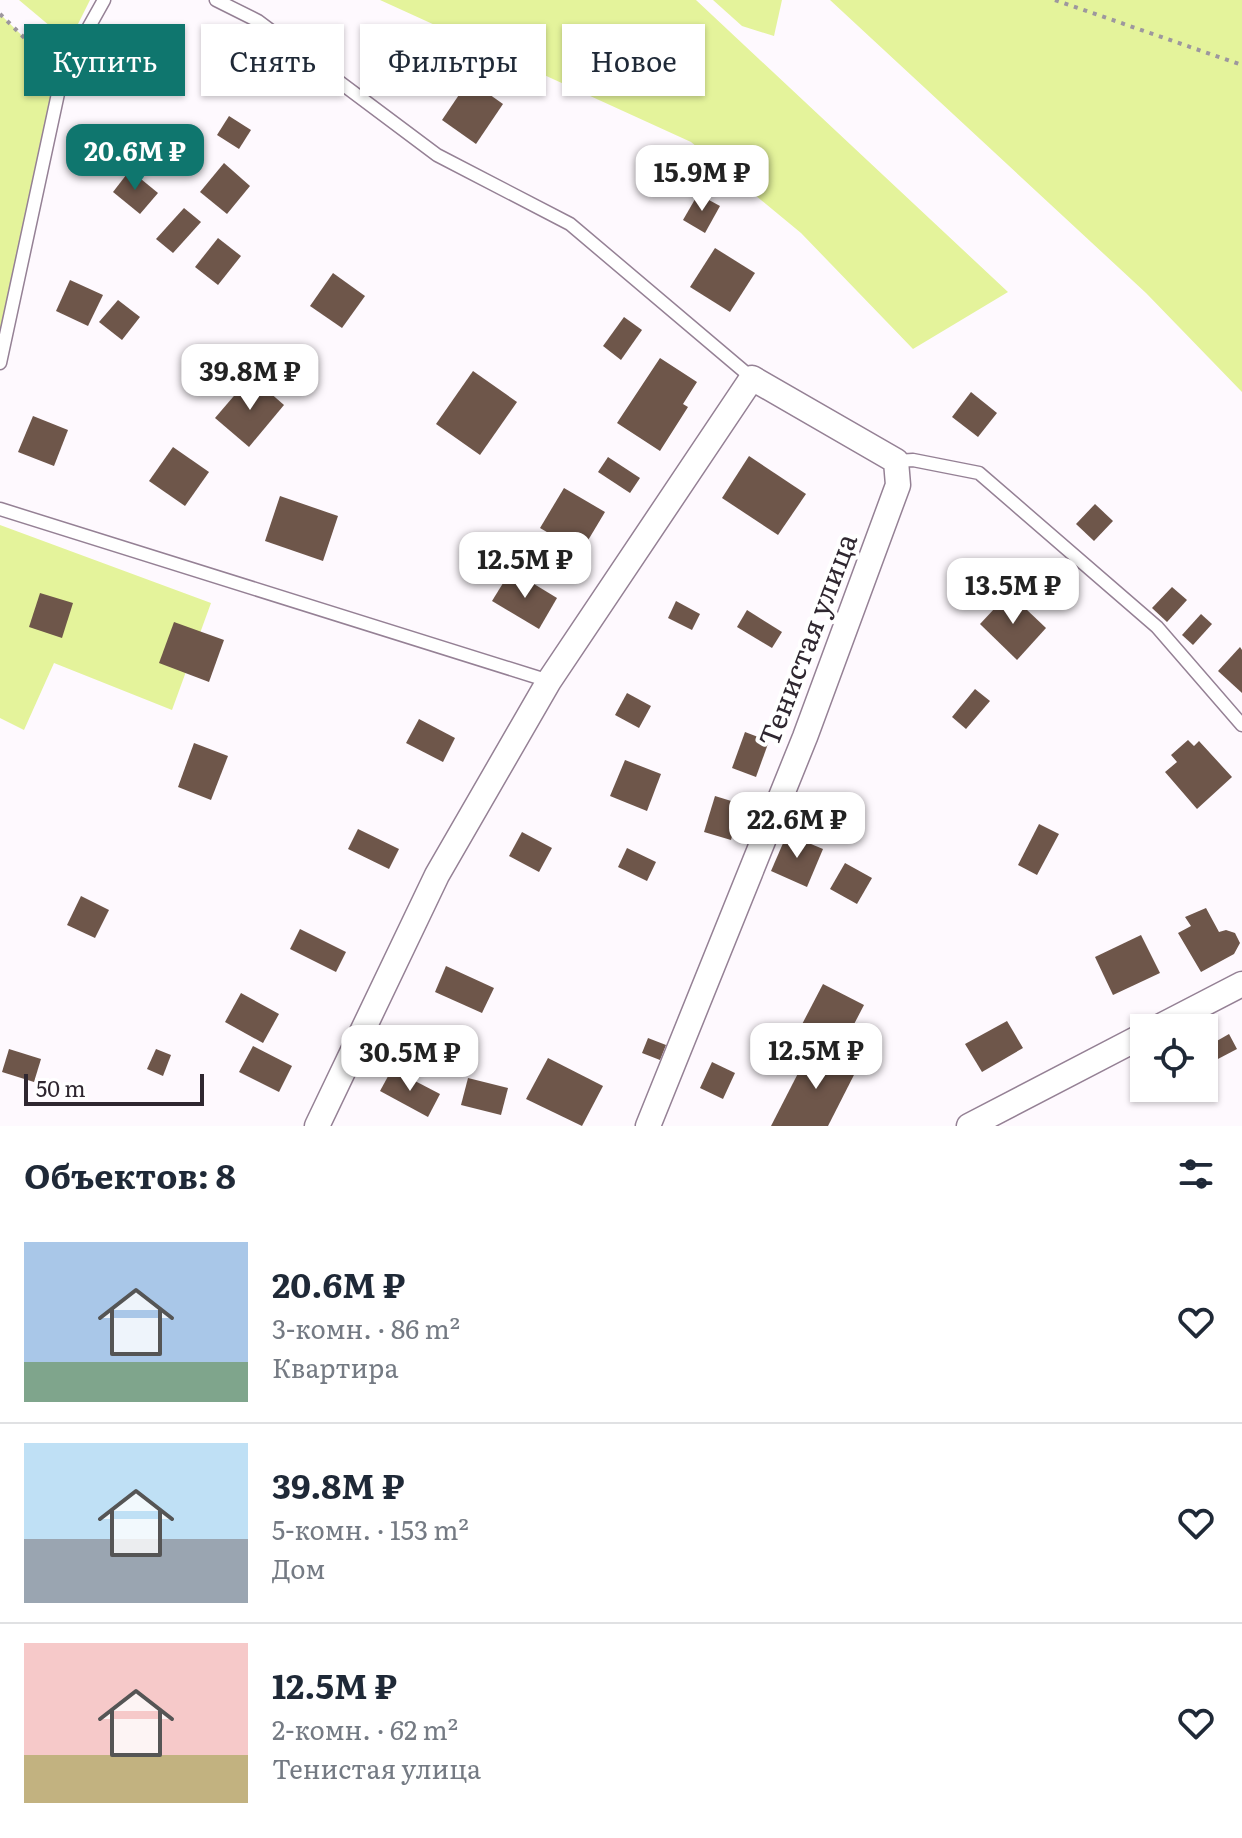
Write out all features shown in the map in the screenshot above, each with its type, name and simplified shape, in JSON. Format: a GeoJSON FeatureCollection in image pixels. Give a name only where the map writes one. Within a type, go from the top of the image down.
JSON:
{"type":"FeatureCollection","features":[{"type":"Feature","properties":{"kind":"street"},"geometry":{"type":"LineString","coordinates":[[317,1126],[437,875],[549,681],[752,378],[896,461]]}},
{"type":"Feature","properties":{"kind":"street","name":"Тенистая улица"},"geometry":{"type":"LineString","coordinates":[[648,1126],[805,737],[898,485],[896,461]]}},
{"type":"Feature","properties":{"kind":"street"},"geometry":{"type":"LineString","coordinates":[[1184,1014],[1242,984]]}},
{"type":"Feature","properties":{"kind":"street"},"geometry":{"type":"LineString","coordinates":[[969,1126],[1130,1042]]}},
{"type":"Feature","properties":{"kind":"lane"},"geometry":{"type":"LineString","coordinates":[[91,24],[104,0]]}},
{"type":"Feature","properties":{"kind":"lane"},"geometry":{"type":"LineString","coordinates":[[216,0],[258,21],[437,155],[570,224],[752,378]]}},
{"type":"Feature","properties":{"kind":"lane"},"geometry":{"type":"LineString","coordinates":[[0,363],[57,96]]}},
{"type":"Feature","properties":{"kind":"lane"},"geometry":{"type":"LineString","coordinates":[[896,461],[913,460],[979,473],[1157,627],[1242,725]]}},
{"type":"Feature","properties":{"kind":"lane"},"geometry":{"type":"LineString","coordinates":[[0,509],[549,681]]}},
{"type":"Feature","properties":{"kind":"path"},"geometry":{"type":"LineString","coordinates":[[1055,0],[1242,65]]}},
{"type":"Feature","properties":{"kind":"path"},"geometry":{"type":"LineString","coordinates":[[0,14],[24,38]]}},
{"type":"Feature","properties":{"kind":"green space"},"geometry":{"type":"Polygon","coordinates":[[[19,0],[90,0],[78,24],[48,24],[19,0]]]}},
{"type":"Feature","properties":{"kind":"green space"},"geometry":{"type":"Polygon","coordinates":[[[380,0],[696,0],[1008,292],[913,349],[801,233],[691,142],[590,96],[705,96],[705,24],[562,24],[562,83],[546,76],[546,24],[433,24],[380,0]]]}},
{"type":"Feature","properties":{"kind":"green space"},"geometry":{"type":"Polygon","coordinates":[[[713,0],[782,0],[774,36],[742,26],[713,0]]]}},
{"type":"Feature","properties":{"kind":"green space"},"geometry":{"type":"Polygon","coordinates":[[[830,0],[1242,0],[1242,392],[1146,293],[830,0]]]}},
{"type":"Feature","properties":{"kind":"green space"},"geometry":{"type":"Polygon","coordinates":[[[0,14],[24,38],[24,96],[57,96],[0,363],[0,14]]]}},
{"type":"Feature","properties":{"kind":"green space"},"geometry":{"type":"Polygon","coordinates":[[[0,525],[211,603],[172,710],[54,663],[24,730],[0,718],[0,525]]]}},
{"type":"Feature","properties":{"kind":"building"},"geometry":{"type":"Polygon","coordinates":[[[458,96],[492,96],[503,104],[476,144],[442,120],[458,96]]]}},
{"type":"Feature","properties":{"kind":"building"},"geometry":{"type":"Polygon","coordinates":[[[229,116],[251,130],[239,149],[217,135],[229,116]]]}},
{"type":"Feature","properties":{"kind":"building"},"geometry":{"type":"Polygon","coordinates":[[[158,131],[174,143],[160,162],[144,151],[158,131]]]}},
{"type":"Feature","properties":{"kind":"building"},"geometry":{"type":"Polygon","coordinates":[[[224,163],[250,186],[227,214],[200,192],[224,163]]]}},
{"type":"Feature","properties":{"kind":"building"},"geometry":{"type":"Polygon","coordinates":[[[130,170],[158,193],[140,214],[113,192],[130,170]]]}},
{"type":"Feature","properties":{"kind":"building"},"geometry":{"type":"Polygon","coordinates":[[[698,194],[720,206],[705,233],[683,220],[698,194]]]}},
{"type":"Feature","properties":{"kind":"building"},"geometry":{"type":"Polygon","coordinates":[[[184,208],[201,222],[173,253],[156,239],[184,208]]]}},
{"type":"Feature","properties":{"kind":"building"},"geometry":{"type":"Polygon","coordinates":[[[218,238],[241,256],[218,285],[195,267],[218,238]]]}},
{"type":"Feature","properties":{"kind":"building"},"geometry":{"type":"Polygon","coordinates":[[[715,248],[755,273],[730,312],[690,287],[715,248]]]}},
{"type":"Feature","properties":{"kind":"building"},"geometry":{"type":"Polygon","coordinates":[[[333,273],[365,296],[342,328],[310,306],[333,273]]]}},
{"type":"Feature","properties":{"kind":"building"},"geometry":{"type":"Polygon","coordinates":[[[70,280],[103,295],[88,326],[56,311],[70,280]]]}},
{"type":"Feature","properties":{"kind":"building"},"geometry":{"type":"Polygon","coordinates":[[[118,300],[140,317],[122,340],[99,322],[118,300]]]}},
{"type":"Feature","properties":{"kind":"building"},"geometry":{"type":"Polygon","coordinates":[[[624,317],[642,330],[621,360],[603,346],[624,317]]]}},
{"type":"Feature","properties":{"kind":"building"},"geometry":{"type":"Polygon","coordinates":[[[660,358],[697,382],[683,404],[688,407],[660,451],[617,423],[660,358]]]}},
{"type":"Feature","properties":{"kind":"building"},"geometry":{"type":"Polygon","coordinates":[[[473,371],[517,402],[480,455],[436,424],[473,371]]]}},
{"type":"Feature","properties":{"kind":"building"},"geometry":{"type":"Polygon","coordinates":[[[251,376],[284,405],[249,447],[215,418],[251,376]]]}},
{"type":"Feature","properties":{"kind":"building"},"geometry":{"type":"Polygon","coordinates":[[[971,392],[997,413],[978,437],[952,417],[971,392]]]}},
{"type":"Feature","properties":{"kind":"building"},"geometry":{"type":"Polygon","coordinates":[[[33,416],[68,430],[54,466],[18,452],[33,416]]]}},
{"type":"Feature","properties":{"kind":"building"},"geometry":{"type":"Polygon","coordinates":[[[173,447],[209,472],[185,506],[149,481],[173,447]]]}},
{"type":"Feature","properties":{"kind":"building"},"geometry":{"type":"Polygon","coordinates":[[[749,456],[806,494],[778,535],[722,498],[749,456]]]}},
{"type":"Feature","properties":{"kind":"building"},"geometry":{"type":"Polygon","coordinates":[[[608,457],[640,478],[630,493],[598,472],[608,457]]]}},
{"type":"Feature","properties":{"kind":"building"},"geometry":{"type":"Polygon","coordinates":[[[564,488],[605,512],[581,552],[540,528],[564,488]]]}},
{"type":"Feature","properties":{"kind":"building"},"geometry":{"type":"Polygon","coordinates":[[[280,496],[338,516],[323,561],[265,541],[280,496]]]}},
{"type":"Feature","properties":{"kind":"building"},"geometry":{"type":"Polygon","coordinates":[[[1095,504],[1113,521],[1094,541],[1076,524],[1095,504]]]}},
{"type":"Feature","properties":{"kind":"building"},"geometry":{"type":"Polygon","coordinates":[[[511,570],[557,598],[539,629],[492,601],[511,570]]]}},
{"type":"Feature","properties":{"kind":"building"},"geometry":{"type":"Polygon","coordinates":[[[1172,587],[1187,600],[1167,622],[1152,608],[1172,587]]]}},
{"type":"Feature","properties":{"kind":"building"},"geometry":{"type":"Polygon","coordinates":[[[40,593],[73,603],[62,638],[29,627],[40,593]]]}},
{"type":"Feature","properties":{"kind":"building"},"geometry":{"type":"Polygon","coordinates":[[[1009,593],[1046,628],[1017,660],[980,624],[1009,593]]]}},
{"type":"Feature","properties":{"kind":"building"},"geometry":{"type":"Polygon","coordinates":[[[676,601],[700,614],[692,630],[668,618],[676,601]]]}},
{"type":"Feature","properties":{"kind":"building"},"geometry":{"type":"Polygon","coordinates":[[[747,610],[782,632],[772,648],[737,627],[747,610]]]}},
{"type":"Feature","properties":{"kind":"building"},"geometry":{"type":"Polygon","coordinates":[[[1201,614],[1212,624],[1193,645],[1182,635],[1201,614]]]}},
{"type":"Feature","properties":{"kind":"building"},"geometry":{"type":"Polygon","coordinates":[[[174,622],[224,640],[209,682],[159,663],[174,622]]]}},
{"type":"Feature","properties":{"kind":"building"},"geometry":{"type":"Polygon","coordinates":[[[1240,647],[1242,650],[1242,693],[1218,671],[1240,647]]]}},
{"type":"Feature","properties":{"kind":"building"},"geometry":{"type":"Polygon","coordinates":[[[975,689],[990,701],[966,729],[952,717],[975,689]]]}},
{"type":"Feature","properties":{"kind":"building"},"geometry":{"type":"Polygon","coordinates":[[[627,693],[651,706],[639,728],[615,715],[627,693]]]}},
{"type":"Feature","properties":{"kind":"building"},"geometry":{"type":"Polygon","coordinates":[[[419,719],[455,738],[443,762],[406,743],[419,719]]]}},
{"type":"Feature","properties":{"kind":"building"},"geometry":{"type":"Polygon","coordinates":[[[745,732],[769,741],[756,777],[732,768],[745,732]]]}},
{"type":"Feature","properties":{"kind":"building"},"geometry":{"type":"Polygon","coordinates":[[[1188,740],[1194,746],[1199,741],[1232,777],[1197,809],[1165,772],[1177,762],[1171,755],[1188,740]]]}},
{"type":"Feature","properties":{"kind":"building"},"geometry":{"type":"Polygon","coordinates":[[[194,743],[228,756],[211,800],[178,787],[194,743]]]}},
{"type":"Feature","properties":{"kind":"building"},"geometry":{"type":"Polygon","coordinates":[[[625,760],[661,774],[647,811],[610,796],[625,760]]]}},
{"type":"Feature","properties":{"kind":"building"},"geometry":{"type":"Polygon","coordinates":[[[715,796],[741,804],[731,840],[704,832],[715,796]]]}},
{"type":"Feature","properties":{"kind":"building"},"geometry":{"type":"Polygon","coordinates":[[[1039,824],[1059,834],[1037,875],[1018,865],[1039,824]]]}},
{"type":"Feature","properties":{"kind":"building"},"geometry":{"type":"Polygon","coordinates":[[[358,829],[399,849],[389,869],[348,849],[358,829]]]}},
{"type":"Feature","properties":{"kind":"building"},"geometry":{"type":"Polygon","coordinates":[[[522,832],[552,848],[539,872],[509,856],[522,832]]]}},
{"type":"Feature","properties":{"kind":"building"},"geometry":{"type":"Polygon","coordinates":[[[787,834],[823,849],[807,887],[771,871],[787,834]]]}},
{"type":"Feature","properties":{"kind":"building"},"geometry":{"type":"Polygon","coordinates":[[[627,848],[656,862],[647,881],[618,867],[627,848]]]}},
{"type":"Feature","properties":{"kind":"building"},"geometry":{"type":"Polygon","coordinates":[[[845,863],[872,878],[857,904],[830,889],[845,863]]]}},
{"type":"Feature","properties":{"kind":"building"},"geometry":{"type":"Polygon","coordinates":[[[81,896],[109,910],[95,938],[67,925],[81,896]]]}},
{"type":"Feature","properties":{"kind":"building"},"geometry":{"type":"Polygon","coordinates":[[[1206,908],[1219,932],[1226,930],[1235,933],[1240,943],[1234,954],[1201,972],[1178,933],[1191,926],[1185,917],[1206,908]]]}},
{"type":"Feature","properties":{"kind":"building"},"geometry":{"type":"Polygon","coordinates":[[[300,929],[346,952],[336,972],[290,949],[300,929]]]}},
{"type":"Feature","properties":{"kind":"building"},"geometry":{"type":"Polygon","coordinates":[[[1141,935],[1160,973],[1113,995],[1095,957],[1141,935]]]}},
{"type":"Feature","properties":{"kind":"building"},"geometry":{"type":"Polygon","coordinates":[[[446,966],[494,988],[482,1013],[435,992],[446,966]]]}},
{"type":"Feature","properties":{"kind":"building"},"geometry":{"type":"Polygon","coordinates":[[[823,984],[864,1005],[839,1053],[798,1032],[823,984]]]}},
{"type":"Feature","properties":{"kind":"building"},"geometry":{"type":"Polygon","coordinates":[[[241,993],[279,1014],[263,1043],[225,1022],[241,993]]]}},
{"type":"Feature","properties":{"kind":"building"},"geometry":{"type":"Polygon","coordinates":[[[1007,1021],[1023,1048],[982,1072],[965,1044],[1007,1021]]]}},
{"type":"Feature","properties":{"kind":"building"},"geometry":{"type":"Polygon","coordinates":[[[1229,1034],[1237,1049],[1218,1059],[1218,1040],[1229,1034]]]}},
{"type":"Feature","properties":{"kind":"building"},"geometry":{"type":"Polygon","coordinates":[[[648,1038],[666,1045],[660,1060],[642,1053],[648,1038]]]}},
{"type":"Feature","properties":{"kind":"building"},"geometry":{"type":"Polygon","coordinates":[[[253,1046],[292,1066],[279,1092],[239,1072],[253,1046]]]}},
{"type":"Feature","properties":{"kind":"building"},"geometry":{"type":"Polygon","coordinates":[[[812,1046],[857,1069],[828,1126],[771,1126],[812,1046]]]}},
{"type":"Feature","properties":{"kind":"building"},"geometry":{"type":"Polygon","coordinates":[[[9,1049],[41,1059],[34,1082],[2,1072],[9,1049]]]}},
{"type":"Feature","properties":{"kind":"building"},"geometry":{"type":"Polygon","coordinates":[[[156,1049],[171,1055],[163,1076],[147,1069],[156,1049]]]}},
{"type":"Feature","properties":{"kind":"building"},"geometry":{"type":"Polygon","coordinates":[[[548,1058],[603,1086],[582,1126],[526,1099],[548,1058]]]}},
{"type":"Feature","properties":{"kind":"building"},"geometry":{"type":"Polygon","coordinates":[[[712,1062],[735,1073],[723,1099],[700,1088],[712,1062]]]}},
{"type":"Feature","properties":{"kind":"building"},"geometry":{"type":"Polygon","coordinates":[[[392,1069],[440,1094],[428,1117],[380,1091],[392,1069]]]}},
{"type":"Feature","properties":{"kind":"building"},"geometry":{"type":"Polygon","coordinates":[[[468,1078],[508,1088],[501,1115],[461,1105],[468,1078]]]}}]}
